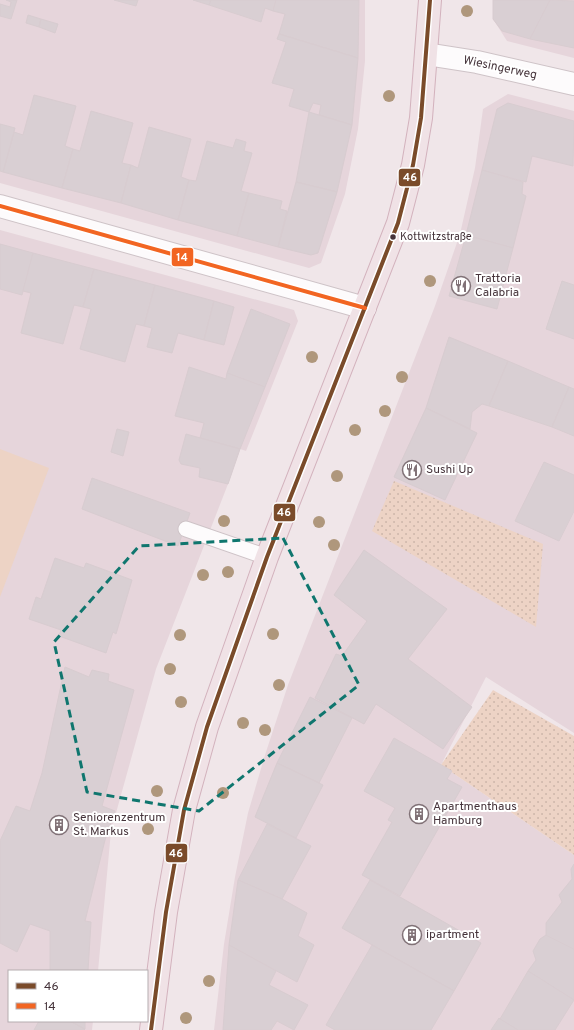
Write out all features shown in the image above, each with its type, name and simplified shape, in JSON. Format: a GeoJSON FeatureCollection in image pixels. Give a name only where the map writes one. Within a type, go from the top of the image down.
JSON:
{"type":"FeatureCollection","features":[{"type":"Feature","properties":{"kind":"main road"},"geometry":{"type":"LineString","coordinates":[[151,1030],[166,912],[184,810],[213,709],[268,557],[398,223],[413,166],[421,118],[430,0]]}},
{"type":"Feature","properties":{"kind":"street","name":"Wiesingerweg"},"geometry":{"type":"LineString","coordinates":[[426,54],[477,62],[574,84]]}},
{"type":"Feature","properties":{"kind":"street"},"geometry":{"type":"LineString","coordinates":[[0,206],[365,308]]}},
{"type":"Feature","properties":{"kind":"lane"},"geometry":{"type":"LineString","coordinates":[[186,529],[268,557]]}},
{"type":"Feature","properties":{"kind":"highlighted area"},"geometry":{"type":"Polygon","coordinates":[[[283,538],[359,685],[199,811],[87,792],[54,642],[139,546],[283,538]]]}},
{"type":"Feature","properties":{"kind":"shaded area"},"geometry":{"type":"Polygon","coordinates":[[[0,0],[365,0],[365,61],[358,129],[345,194],[321,263],[309,268],[0,183],[0,0]]]}},
{"type":"Feature","properties":{"kind":"shaded area"},"geometry":{"type":"Polygon","coordinates":[[[493,0],[574,0],[574,58],[507,41],[493,19],[493,0]]]}},
{"type":"Feature","properties":{"kind":"shaded area"},"geometry":{"type":"Polygon","coordinates":[[[508,94],[574,111],[574,733],[486,677],[441,765],[574,855],[574,1030],[214,1030],[224,944],[235,877],[248,813],[265,755],[288,685],[435,306],[460,234],[475,168],[483,109],[508,94]]]}},
{"type":"Feature","properties":{"kind":"shaded area"},"geometry":{"type":"Polygon","coordinates":[[[0,230],[294,310],[298,321],[246,451],[240,449],[228,484],[156,669],[111,831],[98,970],[8,970],[8,1022],[93,1022],[92,1030],[0,1030],[0,230]]]}},
{"type":"Feature","properties":{"kind":"shaded area"},"geometry":{"type":"Polygon","coordinates":[[[0,449],[49,468],[0,597],[0,449]]]}},
{"type":"Feature","properties":{"kind":"shaded area"},"geometry":{"type":"Polygon","coordinates":[[[394,481],[543,544],[536,627],[372,531],[394,481]]]}},
{"type":"Feature","properties":{"kind":"shaded area"},"geometry":{"type":"Polygon","coordinates":[[[493,690],[574,736],[574,855],[441,765],[493,690]]]}},
{"type":"Feature","properties":{"kind":"building"},"geometry":{"type":"Polygon","coordinates":[[[6,0],[17,0],[11,19],[0,16],[0,4],[10,7],[11,2],[6,0]]]}},
{"type":"Feature","properties":{"kind":"building"},"geometry":{"type":"Polygon","coordinates":[[[114,0],[138,0],[136,6],[114,0]]]}},
{"type":"Feature","properties":{"kind":"building"},"geometry":{"type":"Polygon","coordinates":[[[193,0],[211,0],[209,5],[193,0]]]}},
{"type":"Feature","properties":{"kind":"building"},"geometry":{"type":"Polygon","coordinates":[[[211,0],[276,0],[273,11],[265,8],[261,22],[209,5],[211,0]]]}},
{"type":"Feature","properties":{"kind":"building"},"geometry":{"type":"Polygon","coordinates":[[[276,0],[359,0],[358,58],[279,34],[285,14],[273,11],[276,0]]]}},
{"type":"Feature","properties":{"kind":"building"},"geometry":{"type":"Polygon","coordinates":[[[493,0],[550,0],[530,39],[502,31],[493,19],[493,0]]]}},
{"type":"Feature","properties":{"kind":"building"},"geometry":{"type":"Polygon","coordinates":[[[550,0],[574,1],[574,48],[530,39],[550,0]]]}},
{"type":"Feature","properties":{"kind":"building"},"geometry":{"type":"Polygon","coordinates":[[[28,15],[41,19],[39,27],[26,23],[28,15]]]}},
{"type":"Feature","properties":{"kind":"building"},"geometry":{"type":"Polygon","coordinates":[[[41,19],[58,24],[55,33],[39,27],[41,19]]]}},
{"type":"Feature","properties":{"kind":"building"},"geometry":{"type":"Polygon","coordinates":[[[279,34],[358,58],[352,125],[319,115],[321,105],[313,103],[309,112],[289,106],[294,89],[272,83],[286,42],[277,39],[279,34]]]}},
{"type":"Feature","properties":{"kind":"building"},"geometry":{"type":"Polygon","coordinates":[[[34,95],[76,106],[65,146],[73,149],[62,188],[3,172],[14,132],[23,135],[34,95]]]}},
{"type":"Feature","properties":{"kind":"building"},"geometry":{"type":"Polygon","coordinates":[[[508,103],[574,121],[573,166],[532,156],[526,182],[482,170],[497,109],[508,103]]]}},
{"type":"Feature","properties":{"kind":"building"},"geometry":{"type":"Polygon","coordinates":[[[91,111],[133,123],[122,163],[131,165],[121,203],[62,188],[73,149],[80,151],[91,111]]]}},
{"type":"Feature","properties":{"kind":"building"},"geometry":{"type":"Polygon","coordinates":[[[309,112],[352,125],[337,192],[296,182],[309,112]]]}},
{"type":"Feature","properties":{"kind":"building"},"geometry":{"type":"Polygon","coordinates":[[[0,124],[15,128],[3,172],[0,171],[0,124]]]}},
{"type":"Feature","properties":{"kind":"building"},"geometry":{"type":"Polygon","coordinates":[[[149,127],[191,139],[181,177],[189,180],[178,220],[121,203],[131,165],[138,168],[149,127]]]}},
{"type":"Feature","properties":{"kind":"building"},"geometry":{"type":"Polygon","coordinates":[[[236,139],[246,142],[244,151],[252,153],[241,191],[249,193],[237,236],[178,220],[189,180],[196,181],[207,141],[233,148],[236,139]]]}},
{"type":"Feature","properties":{"kind":"building"},"geometry":{"type":"Polygon","coordinates":[[[482,170],[523,182],[522,194],[526,196],[513,248],[466,235],[482,170]]]}},
{"type":"Feature","properties":{"kind":"building"},"geometry":{"type":"Polygon","coordinates":[[[296,182],[337,192],[318,253],[311,255],[278,247],[296,182]]]}},
{"type":"Feature","properties":{"kind":"building"},"geometry":{"type":"Polygon","coordinates":[[[249,193],[282,201],[280,209],[287,211],[278,247],[237,236],[249,193]]]}},
{"type":"Feature","properties":{"kind":"building"},"geometry":{"type":"Polygon","coordinates":[[[466,235],[513,248],[497,309],[449,296],[466,235]]]}},
{"type":"Feature","properties":{"kind":"building"},"geometry":{"type":"Polygon","coordinates":[[[0,244],[33,253],[22,295],[0,289],[0,244]]]}},
{"type":"Feature","properties":{"kind":"building"},"geometry":{"type":"Polygon","coordinates":[[[33,253],[94,269],[83,307],[74,305],[63,344],[21,333],[31,293],[23,291],[33,253]]]}},
{"type":"Feature","properties":{"kind":"building"},"geometry":{"type":"Polygon","coordinates":[[[94,269],[155,285],[144,326],[136,324],[125,362],[80,349],[91,309],[83,307],[94,269]]]}},
{"type":"Feature","properties":{"kind":"building"},"geometry":{"type":"Polygon","coordinates":[[[562,281],[574,285],[574,339],[546,329],[562,281]]]}},
{"type":"Feature","properties":{"kind":"building"},"geometry":{"type":"Polygon","coordinates":[[[155,285],[214,301],[204,340],[178,333],[172,353],[147,347],[152,328],[144,326],[155,285]]]}},
{"type":"Feature","properties":{"kind":"building"},"geometry":{"type":"Polygon","coordinates":[[[214,301],[234,307],[224,345],[204,340],[214,301]]]}},
{"type":"Feature","properties":{"kind":"building"},"geometry":{"type":"Polygon","coordinates":[[[251,309],[290,324],[265,387],[227,373],[251,309]]]}},
{"type":"Feature","properties":{"kind":"building"},"geometry":{"type":"Polygon","coordinates":[[[449,337],[508,361],[489,406],[482,404],[472,412],[470,429],[426,408],[449,337]]]}},
{"type":"Feature","properties":{"kind":"building"},"geometry":{"type":"Polygon","coordinates":[[[508,361],[569,387],[552,427],[489,406],[508,361]]]}},
{"type":"Feature","properties":{"kind":"building"},"geometry":{"type":"Polygon","coordinates":[[[189,367],[226,379],[227,373],[265,387],[240,449],[200,438],[204,423],[175,416],[189,367]]]}},
{"type":"Feature","properties":{"kind":"building"},"geometry":{"type":"Polygon","coordinates":[[[569,387],[574,389],[574,436],[552,427],[569,387]]]}},
{"type":"Feature","properties":{"kind":"building"},"geometry":{"type":"Polygon","coordinates":[[[426,408],[477,433],[445,500],[394,477],[426,408]]]}},
{"type":"Feature","properties":{"kind":"building"},"geometry":{"type":"Polygon","coordinates":[[[117,429],[129,432],[123,456],[111,452],[117,429]]]}},
{"type":"Feature","properties":{"kind":"building"},"geometry":{"type":"Polygon","coordinates":[[[186,434],[240,449],[228,484],[199,477],[200,468],[181,464],[179,460],[186,434]]]}},
{"type":"Feature","properties":{"kind":"building"},"geometry":{"type":"Polygon","coordinates":[[[544,462],[574,475],[574,511],[559,541],[515,521],[544,462]]]}},
{"type":"Feature","properties":{"kind":"building"},"geometry":{"type":"Polygon","coordinates":[[[92,478],[190,513],[178,546],[82,509],[92,478]]]}},
{"type":"Feature","properties":{"kind":"building"},"geometry":{"type":"Polygon","coordinates":[[[364,550],[447,609],[408,659],[472,707],[443,749],[376,704],[364,724],[315,698],[336,654],[342,656],[367,621],[334,595],[364,550]]]}},
{"type":"Feature","properties":{"kind":"building"},"geometry":{"type":"Polygon","coordinates":[[[55,558],[84,568],[86,563],[132,580],[116,634],[113,632],[106,653],[59,636],[61,630],[29,619],[36,597],[41,599],[55,558]]]}},
{"type":"Feature","properties":{"kind":"building","name":"Seniorenzentrum St. Markus"},"geometry":{"type":"Polygon","coordinates":[[[65,667],[89,677],[92,670],[109,674],[108,681],[134,690],[102,806],[115,811],[105,840],[85,921],[91,922],[88,970],[50,970],[50,931],[30,924],[17,952],[0,943],[0,841],[16,806],[30,811],[42,773],[65,667]]]}},
{"type":"Feature","properties":{"kind":"building"},"geometry":{"type":"Polygon","coordinates":[[[310,697],[352,718],[319,783],[277,763],[310,697]]]}},
{"type":"Feature","properties":{"kind":"building","name":"Apartmenthaus Hamburg"},"geometry":{"type":"Polygon","coordinates":[[[394,738],[452,771],[447,779],[462,787],[400,896],[362,875],[392,822],[388,820],[395,808],[364,791],[394,738]]]}},
{"type":"Feature","properties":{"kind":"building"},"geometry":{"type":"Polygon","coordinates":[[[277,763],[323,785],[296,838],[255,817],[277,763]]]}},
{"type":"Feature","properties":{"kind":"building"},"geometry":{"type":"Polygon","coordinates":[[[267,824],[311,846],[282,899],[238,880],[267,824]]]}},
{"type":"Feature","properties":{"kind":"building"},"geometry":{"type":"Polygon","coordinates":[[[574,864],[574,949],[546,935],[546,923],[562,902],[559,895],[572,879],[571,869],[574,864]]]}},
{"type":"Feature","properties":{"kind":"building"},"geometry":{"type":"Polygon","coordinates":[[[238,880],[282,899],[307,913],[298,936],[314,945],[297,982],[229,945],[238,880]]]}},
{"type":"Feature","properties":{"kind":"building","name":"ipartment"},"geometry":{"type":"Polygon","coordinates":[[[370,880],[481,943],[454,991],[342,928],[370,880]]]}},
{"type":"Feature","properties":{"kind":"building"},"geometry":{"type":"Polygon","coordinates":[[[546,935],[574,949],[574,1000],[528,971],[536,960],[533,951],[540,939],[546,935]]]}},
{"type":"Feature","properties":{"kind":"building"},"geometry":{"type":"Polygon","coordinates":[[[229,945],[276,971],[269,985],[308,1005],[294,1030],[277,1021],[271,1030],[223,1030],[229,945]]]}},
{"type":"Feature","properties":{"kind":"building"},"geometry":{"type":"Polygon","coordinates":[[[372,945],[454,991],[431,1030],[335,1030],[326,1025],[372,945]]]}},
{"type":"Feature","properties":{"kind":"building"},"geometry":{"type":"Polygon","coordinates":[[[528,971],[574,1000],[555,1030],[518,1030],[500,1019],[528,971]]]}},
{"type":"Feature","properties":{"kind":"building"},"geometry":{"type":"Polygon","coordinates":[[[499,1018],[500,1019],[518,1030],[491,1030],[499,1018]]]}},
{"type":"Feature","properties":{"kind":"building"},"geometry":{"type":"Polygon","coordinates":[[[38,1022],[72,1022],[85,1029],[84,1030],[34,1030],[38,1022]]]}},
{"type":"Feature","properties":{"kind":"building"},"geometry":{"type":"Polygon","coordinates":[[[72,1022],[85,1022],[85,1029],[72,1022]]]}},
{"type":"Feature","properties":{"kind":"transit line","name":"46"},"geometry":{"type":"LineString","coordinates":[[151,1030],[166,912],[184,810],[207,727],[267,557],[398,223],[413,165],[421,118],[430,0]]}},
{"type":"Feature","properties":{"kind":"transit line","name":"14"},"geometry":{"type":"LineString","coordinates":[[0,206],[365,308]]}},
{"type":"Feature","properties":{"kind":"place","name":"Kottwitzstraße"},"geometry":{"type":"Point","coordinates":[393,237]}},
{"type":"Feature","properties":{"kind":"place","name":"Trattoria Calabria"},"geometry":{"type":"Point","coordinates":[461,286]}},
{"type":"Feature","properties":{"kind":"place","name":"Sushi Up"},"geometry":{"type":"Point","coordinates":[412,470]}},
{"type":"Feature","properties":{"kind":"place","name":"Apartmenthaus Hamburg"},"geometry":{"type":"Point","coordinates":[419,814]}},
{"type":"Feature","properties":{"kind":"place","name":"Seniorenzentrum St. Markus"},"geometry":{"type":"Point","coordinates":[59,825]}},
{"type":"Feature","properties":{"kind":"place","name":"ipartment"},"geometry":{"type":"Point","coordinates":[412,935]}}]}
